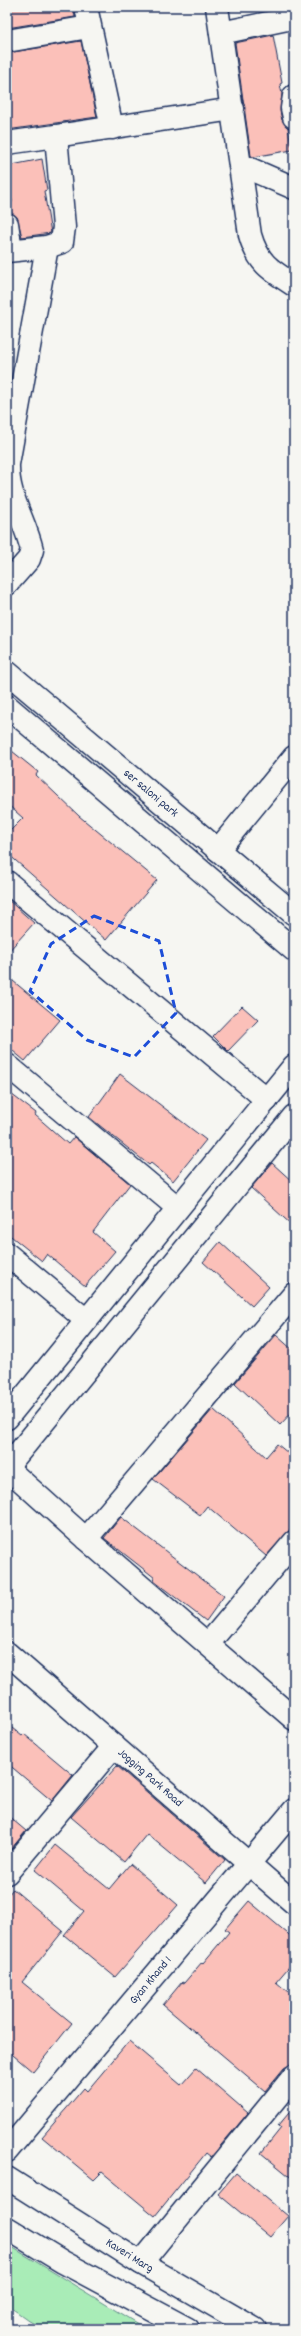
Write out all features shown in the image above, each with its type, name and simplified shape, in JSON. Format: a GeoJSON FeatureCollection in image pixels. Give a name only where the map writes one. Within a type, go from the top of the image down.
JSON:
{"type":"FeatureCollection","features":[{"type":"Feature","properties":{"kind":"street"},"geometry":{"type":"LineString","coordinates":[[217,7],[242,165],[250,235],[259,259],[270,269],[294,285]]}},
{"type":"Feature","properties":{"kind":"street"},"geometry":{"type":"LineString","coordinates":[[7,41],[88,17],[112,128]]}},
{"type":"Feature","properties":{"kind":"street"},"geometry":{"type":"LineString","coordinates":[[221,33],[292,18]]}},
{"type":"Feature","properties":{"kind":"street"},"geometry":{"type":"LineString","coordinates":[[294,96],[292,108],[294,117]]}},
{"type":"Feature","properties":{"kind":"street"},"geometry":{"type":"LineString","coordinates":[[7,143],[233,109]]}},
{"type":"Feature","properties":{"kind":"street"},"geometry":{"type":"LineString","coordinates":[[7,224],[9,251],[47,246],[62,242],[64,236],[56,136]]}},
{"type":"Feature","properties":{"kind":"street"},"geometry":{"type":"LineString","coordinates":[[242,165],[294,188]]}},
{"type":"Feature","properties":{"kind":"street"},"geometry":{"type":"LineString","coordinates":[[7,584],[29,559],[32,550],[11,495],[8,478],[8,464],[47,246]]}},
{"type":"Feature","properties":{"kind":"street","name":"ser saloni park"},"geometry":{"type":"LineString","coordinates":[[7,672],[294,914]]}},
{"type":"Feature","properties":{"kind":"street"},"geometry":{"type":"LineString","coordinates":[[7,706],[294,950]]}},
{"type":"Feature","properties":{"kind":"street"},"geometry":{"type":"LineString","coordinates":[[218,850],[294,757]]}},
{"type":"Feature","properties":{"kind":"street"},"geometry":{"type":"LineString","coordinates":[[7,882],[267,1100]]}},
{"type":"Feature","properties":{"kind":"street"},"geometry":{"type":"LineString","coordinates":[[7,1065],[178,1208]]}},
{"type":"Feature","properties":{"kind":"street"},"geometry":{"type":"LineString","coordinates":[[7,1418],[294,1066]]}},
{"type":"Feature","properties":{"kind":"street"},"geometry":{"type":"LineString","coordinates":[[294,1116],[7,1467],[86,1539],[294,1719]]}},
{"type":"Feature","properties":{"kind":"street"},"geometry":{"type":"LineString","coordinates":[[7,1254],[86,1320]]}},
{"type":"Feature","properties":{"kind":"street"},"geometry":{"type":"LineString","coordinates":[[86,1539],[294,1294]]}},
{"type":"Feature","properties":{"kind":"street"},"geometry":{"type":"LineString","coordinates":[[208,1644],[294,1542]]}},
{"type":"Feature","properties":{"kind":"street","name":"Jogging Park Road"},"geometry":{"type":"LineString","coordinates":[[7,1653],[294,1903]]}},
{"type":"Feature","properties":{"kind":"street"},"geometry":{"type":"LineString","coordinates":[[7,1873],[114,1746]]}},
{"type":"Feature","properties":{"kind":"street","name":"Gyan Khand 1"},"geometry":{"type":"LineString","coordinates":[[7,2151],[294,1810]]}},
{"type":"Feature","properties":{"kind":"street"},"geometry":{"type":"LineString","coordinates":[[141,2263],[294,2076]]}},
{"type":"Feature","properties":{"kind":"street","name":"Kaveri Marg"},"geometry":{"type":"LineString","coordinates":[[7,2178],[141,2263],[256,2329]]}},
{"type":"Feature","properties":{"kind":"street"},"geometry":{"type":"LineString","coordinates":[[7,2228],[63,2262],[188,2329]]}},
{"type":"Feature","properties":{"kind":"highlighted area"},"geometry":{"type":"Polygon","coordinates":[[[94,916],[159,941],[176,1013],[134,1057],[87,1040],[30,991],[51,944],[94,916]]]}},
{"type":"Feature","properties":{"kind":"green space"},"geometry":{"type":"Polygon","coordinates":[[[7,2244],[146,2329],[41,2329],[7,2305],[7,2244]]]}},
{"type":"Feature","properties":{"kind":"building"},"geometry":{"type":"Polygon","coordinates":[[[12,7],[74,7],[75,17],[7,28],[7,10],[12,9],[12,7]]]}},
{"type":"Feature","properties":{"kind":"building"},"geometry":{"type":"Polygon","coordinates":[[[273,35],[282,83],[280,84],[282,94],[280,111],[282,120],[288,128],[292,150],[253,157],[251,156],[235,43],[273,35]]]}},
{"type":"Feature","properties":{"kind":"building"},"geometry":{"type":"Polygon","coordinates":[[[81,41],[97,117],[7,130],[7,53],[81,41]]]}},
{"type":"Feature","properties":{"kind":"building"},"geometry":{"type":"Polygon","coordinates":[[[42,159],[47,190],[44,191],[51,233],[22,237],[17,217],[10,212],[8,203],[12,202],[7,166],[42,159]]]}},
{"type":"Feature","properties":{"kind":"building"},"geometry":{"type":"Polygon","coordinates":[[[7,747],[38,772],[36,775],[79,816],[157,880],[106,940],[7,853],[7,834],[23,818],[7,804],[7,747]]]}},
{"type":"Feature","properties":{"kind":"building"},"geometry":{"type":"Polygon","coordinates":[[[7,899],[34,923],[7,953],[7,899]]]}},
{"type":"Feature","properties":{"kind":"building"},"geometry":{"type":"Polygon","coordinates":[[[7,976],[60,1020],[25,1061],[7,1046],[7,976]]]}},
{"type":"Feature","properties":{"kind":"building"},"geometry":{"type":"Polygon","coordinates":[[[242,1006],[258,1020],[228,1051],[213,1036],[242,1006]]]}},
{"type":"Feature","properties":{"kind":"building"},"geometry":{"type":"Polygon","coordinates":[[[120,1074],[206,1140],[173,1181],[151,1163],[149,1165],[89,1117],[120,1074]]]}},
{"type":"Feature","properties":{"kind":"building"},"geometry":{"type":"Polygon","coordinates":[[[7,1091],[36,1113],[35,1115],[68,1144],[74,1137],[130,1184],[93,1232],[115,1251],[85,1286],[47,1254],[42,1261],[7,1233],[7,1091]]]}},
{"type":"Feature","properties":{"kind":"building"},"geometry":{"type":"Polygon","coordinates":[[[272,1163],[294,1183],[294,1227],[251,1188],[272,1163]]]}},
{"type":"Feature","properties":{"kind":"building"},"geometry":{"type":"Polygon","coordinates":[[[220,1242],[269,1287],[252,1306],[203,1262],[220,1242]]]}},
{"type":"Feature","properties":{"kind":"building"},"geometry":{"type":"Polygon","coordinates":[[[276,1335],[294,1351],[294,1410],[280,1425],[235,1383],[276,1335]]]}},
{"type":"Feature","properties":{"kind":"building"},"geometry":{"type":"Polygon","coordinates":[[[213,1409],[266,1457],[277,1444],[294,1458],[294,1526],[266,1556],[207,1506],[200,1515],[153,1479],[213,1409]]]}},
{"type":"Feature","properties":{"kind":"building"},"geometry":{"type":"Polygon","coordinates":[[[121,1517],[224,1596],[206,1621],[154,1581],[155,1578],[104,1538],[121,1517]]]}},
{"type":"Feature","properties":{"kind":"building"},"geometry":{"type":"Polygon","coordinates":[[[7,1724],[22,1736],[24,1734],[73,1775],[52,1801],[7,1763],[7,1724]]]}},
{"type":"Feature","properties":{"kind":"building"},"geometry":{"type":"Polygon","coordinates":[[[117,1766],[225,1860],[206,1883],[147,1834],[124,1862],[71,1817],[117,1766]]]}},
{"type":"Feature","properties":{"kind":"building"},"geometry":{"type":"Polygon","coordinates":[[[7,1815],[26,1831],[7,1854],[7,1815]]]}},
{"type":"Feature","properties":{"kind":"building"},"geometry":{"type":"Polygon","coordinates":[[[55,1845],[109,1889],[130,1864],[178,1905],[115,1977],[64,1935],[84,1911],[35,1870],[55,1845]]]}},
{"type":"Feature","properties":{"kind":"building"},"geometry":{"type":"Polygon","coordinates":[[[13,1889],[63,1931],[22,1982],[72,2023],[33,2072],[7,2050],[7,1896],[13,1889]]]}},
{"type":"Feature","properties":{"kind":"building"},"geometry":{"type":"Polygon","coordinates":[[[249,1901],[294,1939],[294,1961],[276,1982],[294,1997],[294,2063],[284,2068],[265,2091],[163,2005],[182,1982],[184,1983],[202,1962],[203,1963],[229,1932],[225,1929],[249,1901]]]}},
{"type":"Feature","properties":{"kind":"building"},"geometry":{"type":"Polygon","coordinates":[[[129,2041],[181,2085],[196,2068],[248,2113],[211,2157],[206,2153],[155,2216],[102,2172],[94,2180],[42,2137],[84,2088],[87,2091],[129,2041]]]}},
{"type":"Feature","properties":{"kind":"building"},"geometry":{"type":"Polygon","coordinates":[[[294,2107],[294,2180],[261,2153],[281,2128],[278,2126],[294,2107]]]}},
{"type":"Feature","properties":{"kind":"building"},"geometry":{"type":"Polygon","coordinates":[[[236,2173],[288,2216],[270,2237],[218,2194],[236,2173]]]}}]}
